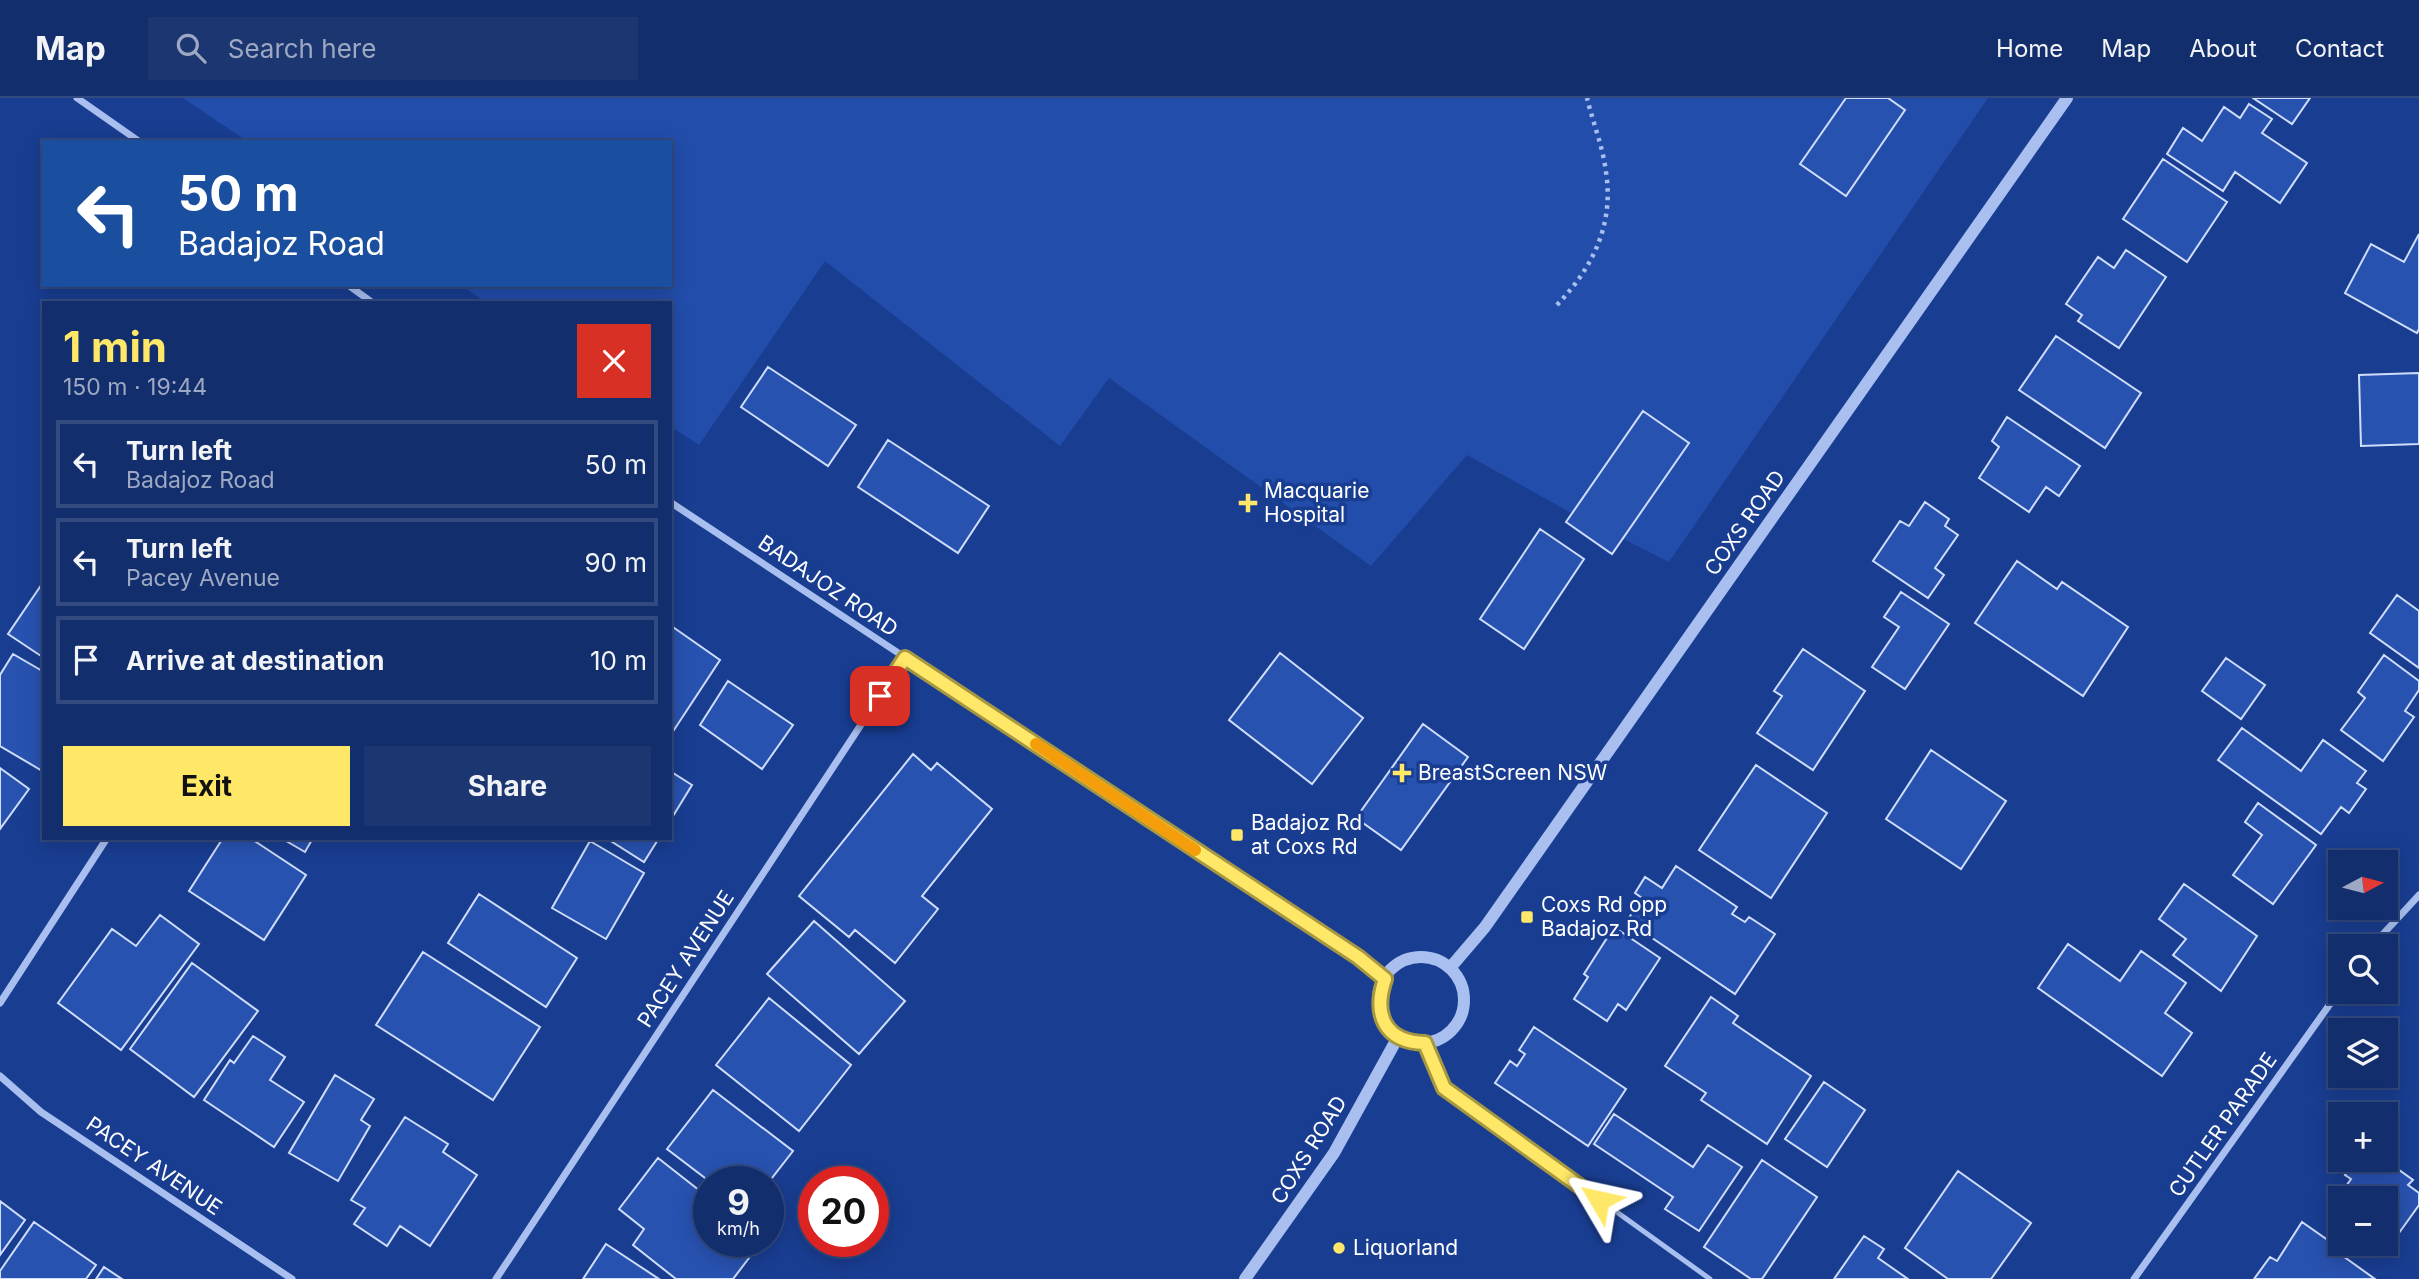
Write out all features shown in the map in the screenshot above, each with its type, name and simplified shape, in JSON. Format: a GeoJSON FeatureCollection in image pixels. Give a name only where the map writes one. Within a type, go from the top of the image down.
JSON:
{"type":"FeatureCollection","features":[{"type":"Feature","properties":{"kind":"street"},"geometry":{"type":"LineString","coordinates":[[77,98],[137,140]]}},
{"type":"Feature","properties":{"kind":"street","name":"COXS ROAD"},"geometry":{"type":"LineString","coordinates":[[1450,968],[1485,928],[2067,98]]}},
{"type":"Feature","properties":{"kind":"street"},"geometry":{"type":"LineString","coordinates":[[351,287],[370,301]]}},
{"type":"Feature","properties":{"kind":"street","name":"BADAJOZ ROAD"},"geometry":{"type":"LineString","coordinates":[[672,503],[1358,957],[1385,979]]}},
{"type":"Feature","properties":{"kind":"street","name":"PACEY AVENUE"},"geometry":{"type":"LineString","coordinates":[[496,1279],[905,658]]}},
{"type":"Feature","properties":{"kind":"street"},"geometry":{"type":"LineString","coordinates":[[0,1003],[106,840]]}},
{"type":"Feature","properties":{"kind":"street"},"geometry":{"type":"LineString","coordinates":[[2383,934],[2419,895]]}},
{"type":"Feature","properties":{"kind":"street"},"geometry":{"type":"LineString","coordinates":[[1425,957],[1438,961],[1450,968],[1464,993],[1459,1021],[1444,1036],[1425,1043],[1398,1037],[1385,1023],[1380,1011],[1378,998],[1385,979],[1399,964],[1411,958],[1425,957]]}},
{"type":"Feature","properties":{"kind":"street","name":"CUTLER PARADE"},"geometry":{"type":"LineString","coordinates":[[2134,1279],[2330,1004]]}},
{"type":"Feature","properties":{"kind":"street","name":"COXS ROAD"},"geometry":{"type":"LineString","coordinates":[[1245,1279],[1334,1153],[1398,1037]]}},
{"type":"Feature","properties":{"kind":"street","name":"PACEY AVENUE"},"geometry":{"type":"LineString","coordinates":[[0,1076],[41,1112],[292,1279]]}},
{"type":"Feature","properties":{"kind":"lane"},"geometry":{"type":"LineString","coordinates":[[1425,1043],[1444,1088],[1710,1279]]}},
{"type":"Feature","properties":{"kind":"path"},"geometry":{"type":"LineString","coordinates":[[1557,305],[1589,267],[1605,219],[1608,195],[1606,172],[1587,98]]}},
{"type":"Feature","properties":{"kind":"shaded area","name":"Macquarie Hospital"},"geometry":{"type":"Polygon","coordinates":[[[183,98],[1988,98],[1669,562],[1566,510],[1467,455],[1371,566],[1109,378],[1060,446],[825,261],[699,445],[672,427],[672,301],[484,301],[464,287],[672,287],[672,140],[245,140],[183,98]]]}},
{"type":"Feature","properties":{"kind":"building"},"geometry":{"type":"Polygon","coordinates":[[[1846,98],[1888,98],[1905,110],[1846,196],[1800,164],[1846,98]]]}},
{"type":"Feature","properties":{"kind":"building"},"geometry":{"type":"Polygon","coordinates":[[[2253,98],[2310,98],[2292,124],[2253,98]]]}},
{"type":"Feature","properties":{"kind":"building"},"geometry":{"type":"Polygon","coordinates":[[[2249,104],[2272,119],[2262,133],[2307,163],[2280,203],[2235,172],[2223,191],[2167,154],[2183,128],[2202,141],[2224,107],[2240,118],[2249,104]]]}},
{"type":"Feature","properties":{"kind":"building"},"geometry":{"type":"Polygon","coordinates":[[[2163,159],[2227,202],[2187,262],[2123,219],[2163,159]]]}},
{"type":"Feature","properties":{"kind":"building"},"geometry":{"type":"Polygon","coordinates":[[[2419,234],[2417,333],[2345,293],[2371,244],[2404,262],[2419,234]]]}},
{"type":"Feature","properties":{"kind":"building"},"geometry":{"type":"Polygon","coordinates":[[[2126,250],[2166,277],[2119,348],[2078,321],[2082,315],[2066,304],[2098,257],[2114,268],[2126,250]]]}},
{"type":"Feature","properties":{"kind":"building"},"geometry":{"type":"Polygon","coordinates":[[[2056,336],[2141,393],[2105,448],[2019,390],[2056,336]]]}},
{"type":"Feature","properties":{"kind":"building"},"geometry":{"type":"Polygon","coordinates":[[[768,367],[856,425],[828,466],[741,407],[768,367]]]}},
{"type":"Feature","properties":{"kind":"building"},"geometry":{"type":"Polygon","coordinates":[[[2419,373],[2419,444],[2361,446],[2359,375],[2419,373]]]}},
{"type":"Feature","properties":{"kind":"building"},"geometry":{"type":"Polygon","coordinates":[[[1643,411],[1689,443],[1612,554],[1566,522],[1643,411]]]}},
{"type":"Feature","properties":{"kind":"building"},"geometry":{"type":"Polygon","coordinates":[[[2007,417],[2080,466],[2059,496],[2046,487],[2029,512],[1979,478],[1999,447],[1992,441],[2007,417]]]}},
{"type":"Feature","properties":{"kind":"building"},"geometry":{"type":"Polygon","coordinates":[[[888,440],[989,506],[958,553],[858,487],[888,440]]]}},
{"type":"Feature","properties":{"kind":"building"},"geometry":{"type":"Polygon","coordinates":[[[1925,502],[1949,519],[1945,526],[1958,535],[1935,568],[1944,575],[1928,598],[1873,561],[1900,521],[1909,526],[1925,502]]]}},
{"type":"Feature","properties":{"kind":"building"},"geometry":{"type":"Polygon","coordinates":[[[1540,529],[1584,559],[1524,649],[1480,619],[1540,529]]]}},
{"type":"Feature","properties":{"kind":"building"},"geometry":{"type":"Polygon","coordinates":[[[2017,561],[2057,589],[2062,582],[2128,627],[2083,696],[1975,623],[2017,561]]]}},
{"type":"Feature","properties":{"kind":"building"},"geometry":{"type":"Polygon","coordinates":[[[42,584],[42,657],[8,634],[42,584]]]}},
{"type":"Feature","properties":{"kind":"building"},"geometry":{"type":"Polygon","coordinates":[[[1901,592],[1949,624],[1905,689],[1872,667],[1899,627],[1884,617],[1901,592]]]}},
{"type":"Feature","properties":{"kind":"building"},"geometry":{"type":"Polygon","coordinates":[[[2397,595],[2419,611],[2419,668],[2370,633],[2397,595]]]}},
{"type":"Feature","properties":{"kind":"building"},"geometry":{"type":"Polygon","coordinates":[[[672,626],[720,660],[672,733],[672,626]]]}},
{"type":"Feature","properties":{"kind":"building"},"geometry":{"type":"Polygon","coordinates":[[[1803,649],[1865,691],[1813,770],[1757,733],[1782,696],[1774,691],[1803,649]]]}},
{"type":"Feature","properties":{"kind":"building"},"geometry":{"type":"Polygon","coordinates":[[[1280,653],[1363,718],[1312,784],[1229,720],[1280,653]]]}},
{"type":"Feature","properties":{"kind":"building"},"geometry":{"type":"Polygon","coordinates":[[[13,654],[42,671],[42,771],[0,746],[0,675],[13,654]]]}},
{"type":"Feature","properties":{"kind":"building"},"geometry":{"type":"Polygon","coordinates":[[[2384,655],[2419,681],[2419,690],[2405,711],[2414,717],[2383,761],[2341,730],[2365,698],[2358,692],[2384,655]]]}},
{"type":"Feature","properties":{"kind":"building"},"geometry":{"type":"Polygon","coordinates":[[[2226,658],[2265,685],[2241,719],[2202,691],[2226,658]]]}},
{"type":"Feature","properties":{"kind":"building"},"geometry":{"type":"Polygon","coordinates":[[[728,681],[793,725],[762,769],[700,725],[728,681]]]}},
{"type":"Feature","properties":{"kind":"building"},"geometry":{"type":"Polygon","coordinates":[[[1423,724],[1468,757],[1401,850],[1356,818],[1423,724]]]}},
{"type":"Feature","properties":{"kind":"building"},"geometry":{"type":"Polygon","coordinates":[[[2242,728],[2301,771],[2323,740],[2366,771],[2357,783],[2366,789],[2349,813],[2341,807],[2321,834],[2218,760],[2242,728]]]}},
{"type":"Feature","properties":{"kind":"building"},"geometry":{"type":"Polygon","coordinates":[[[1931,750],[2006,801],[1961,869],[1886,819],[1931,750]]]}},
{"type":"Feature","properties":{"kind":"building"},"geometry":{"type":"Polygon","coordinates":[[[913,754],[931,770],[937,763],[992,809],[922,896],[938,909],[895,963],[855,930],[849,937],[799,896],[913,754]]]}},
{"type":"Feature","properties":{"kind":"building"},"geometry":{"type":"Polygon","coordinates":[[[1756,765],[1827,813],[1771,898],[1699,850],[1756,765]]]}},
{"type":"Feature","properties":{"kind":"building"},"geometry":{"type":"Polygon","coordinates":[[[0,768],[29,789],[0,829],[0,768]]]}},
{"type":"Feature","properties":{"kind":"building"},"geometry":{"type":"Polygon","coordinates":[[[672,772],[692,785],[672,818],[672,772]]]}},
{"type":"Feature","properties":{"kind":"building"},"geometry":{"type":"Polygon","coordinates":[[[2258,803],[2316,845],[2273,904],[2233,875],[2262,835],[2245,822],[2258,803]]]}},
{"type":"Feature","properties":{"kind":"building"},"geometry":{"type":"Polygon","coordinates":[[[222,840],[253,840],[306,875],[264,940],[189,891],[222,840]]]}},
{"type":"Feature","properties":{"kind":"building"},"geometry":{"type":"Polygon","coordinates":[[[284,840],[312,840],[305,852],[284,840]]]}},
{"type":"Feature","properties":{"kind":"building"},"geometry":{"type":"Polygon","coordinates":[[[609,840],[658,840],[644,862],[609,840]]]}},
{"type":"Feature","properties":{"kind":"building"},"geometry":{"type":"Polygon","coordinates":[[[590,841],[644,873],[606,939],[552,908],[590,841]]]}},
{"type":"Feature","properties":{"kind":"building"},"geometry":{"type":"Polygon","coordinates":[[[1676,866],[1737,907],[1732,914],[1745,922],[1749,917],[1775,934],[1735,994],[1627,921],[1642,898],[1635,893],[1645,877],[1662,888],[1676,866]]]}},
{"type":"Feature","properties":{"kind":"building"},"geometry":{"type":"Polygon","coordinates":[[[2184,884],[2257,936],[2221,991],[2173,955],[2186,939],[2159,919],[2184,884]]]}},
{"type":"Feature","properties":{"kind":"building"},"geometry":{"type":"Polygon","coordinates":[[[479,894],[577,958],[546,1007],[448,943],[479,894]]]}},
{"type":"Feature","properties":{"kind":"building"},"geometry":{"type":"Polygon","coordinates":[[[160,915],[199,944],[121,1050],[58,1003],[112,929],[136,946],[160,915]]]}},
{"type":"Feature","properties":{"kind":"building"},"geometry":{"type":"Polygon","coordinates":[[[814,921],[905,1001],[859,1054],[767,974],[814,921]]]}},
{"type":"Feature","properties":{"kind":"building"},"geometry":{"type":"Polygon","coordinates":[[[1614,927],[1660,958],[1626,1010],[1618,1004],[1607,1021],[1574,999],[1588,977],[1584,974],[1614,927]]]}},
{"type":"Feature","properties":{"kind":"building"},"geometry":{"type":"Polygon","coordinates":[[[2068,944],[2120,981],[2141,951],[2186,983],[2165,1013],[2192,1033],[2162,1076],[2038,988],[2068,944]]]}},
{"type":"Feature","properties":{"kind":"building"},"geometry":{"type":"Polygon","coordinates":[[[423,952],[540,1027],[493,1100],[376,1025],[423,952]]]}},
{"type":"Feature","properties":{"kind":"building"},"geometry":{"type":"Polygon","coordinates":[[[192,963],[258,1011],[194,1097],[130,1049],[192,963]]]}},
{"type":"Feature","properties":{"kind":"building"},"geometry":{"type":"Polygon","coordinates":[[[1711,997],[1738,1016],[1733,1023],[1811,1076],[1767,1144],[1701,1100],[1706,1093],[1665,1066],[1711,997]]]}},
{"type":"Feature","properties":{"kind":"building"},"geometry":{"type":"Polygon","coordinates":[[[769,998],[851,1065],[799,1131],[716,1065],[769,998]]]}},
{"type":"Feature","properties":{"kind":"building"},"geometry":{"type":"Polygon","coordinates":[[[1534,1027],[1626,1089],[1588,1146],[1495,1083],[1510,1061],[1517,1066],[1525,1054],[1519,1050],[1534,1027]]]}},
{"type":"Feature","properties":{"kind":"building"},"geometry":{"type":"Polygon","coordinates":[[[253,1036],[285,1057],[270,1080],[304,1102],[274,1147],[204,1100],[230,1060],[234,1063],[253,1036]]]}},
{"type":"Feature","properties":{"kind":"building"},"geometry":{"type":"Polygon","coordinates":[[[335,1075],[374,1099],[361,1120],[370,1126],[338,1181],[289,1153],[335,1075]]]}},
{"type":"Feature","properties":{"kind":"building"},"geometry":{"type":"Polygon","coordinates":[[[1824,1082],[1865,1110],[1827,1167],[1785,1139],[1824,1082]]]}},
{"type":"Feature","properties":{"kind":"building"},"geometry":{"type":"Polygon","coordinates":[[[713,1090],[793,1151],[781,1166],[693,1166],[693,1169],[667,1149],[713,1090]]]}},
{"type":"Feature","properties":{"kind":"building"},"geometry":{"type":"Polygon","coordinates":[[[1614,1114],[1693,1167],[1708,1145],[1742,1167],[1699,1231],[1665,1209],[1673,1197],[1594,1144],[1614,1114]]]}},
{"type":"Feature","properties":{"kind":"building"},"geometry":{"type":"Polygon","coordinates":[[[405,1117],[448,1144],[443,1152],[477,1175],[430,1246],[400,1226],[387,1246],[354,1224],[365,1208],[351,1200],[405,1117]]]}},
{"type":"Feature","properties":{"kind":"building"},"geometry":{"type":"Polygon","coordinates":[[[658,1158],[693,1185],[693,1257],[749,1258],[733,1279],[676,1279],[633,1245],[644,1229],[619,1209],[658,1158]]]}},
{"type":"Feature","properties":{"kind":"building"},"geometry":{"type":"Polygon","coordinates":[[[1762,1160],[1817,1197],[1762,1279],[1751,1279],[1704,1247],[1762,1160]]]}},
{"type":"Feature","properties":{"kind":"building"},"geometry":{"type":"Polygon","coordinates":[[[2398,1169],[2413,1180],[2408,1185],[2419,1193],[2419,1205],[2398,1234],[2398,1186],[2346,1186],[2351,1179],[2345,1175],[2347,1172],[2398,1172],[2398,1169]]]}},
{"type":"Feature","properties":{"kind":"building"},"geometry":{"type":"Polygon","coordinates":[[[1958,1171],[2031,1223],[1991,1279],[1948,1279],[1905,1248],[1958,1171]]]}},
{"type":"Feature","properties":{"kind":"building"},"geometry":{"type":"Polygon","coordinates":[[[0,1201],[25,1220],[0,1255],[0,1201]]]}},
{"type":"Feature","properties":{"kind":"building"},"geometry":{"type":"Polygon","coordinates":[[[34,1222],[96,1265],[86,1279],[0,1279],[0,1271],[34,1222]]]}},
{"type":"Feature","properties":{"kind":"building"},"geometry":{"type":"Polygon","coordinates":[[[2302,1222],[2328,1240],[2328,1256],[2343,1256],[2375,1279],[2254,1279],[2270,1257],[2277,1261],[2302,1222]]]}},
{"type":"Feature","properties":{"kind":"building"},"geometry":{"type":"Polygon","coordinates":[[[1864,1236],[1884,1249],[1878,1258],[1908,1279],[1834,1279],[1864,1236]]]}},
{"type":"Feature","properties":{"kind":"building"},"geometry":{"type":"Polygon","coordinates":[[[606,1244],[659,1279],[583,1279],[606,1244]]]}},
{"type":"Feature","properties":{"kind":"building"},"geometry":{"type":"Polygon","coordinates":[[[104,1267],[122,1279],[96,1279],[104,1267]]]}},
{"type":"Feature","properties":{"kind":"slow traffic"},"geometry":{"type":"LineString","coordinates":[[1036,744],[1195,850]]}},
{"type":"Feature","properties":{"kind":"place","name":"Macquarie Hospital"},"geometry":{"type":"Point","coordinates":[1248,503]}},
{"type":"Feature","properties":{"kind":"place","name":"BreastScreen NSW"},"geometry":{"type":"Point","coordinates":[1402,773]}},
{"type":"Feature","properties":{"kind":"place","name":"Badajoz Rd at Coxs Rd"},"geometry":{"type":"Point","coordinates":[1237,835]}},
{"type":"Feature","properties":{"kind":"place","name":"Coxs Rd opp Badajoz Rd"},"geometry":{"type":"Point","coordinates":[1527,917]}},
{"type":"Feature","properties":{"kind":"place","name":"Liquorland"},"geometry":{"type":"Point","coordinates":[1339,1248]}},
{"type":"Feature","properties":{"kind":"route"},"geometry":{"type":"LineString","coordinates":[[880,696],[905,658],[1358,957],[1385,979],[1378,998],[1385,1023],[1398,1037],[1425,1043],[1444,1088],[1599,1200]]}}]}
